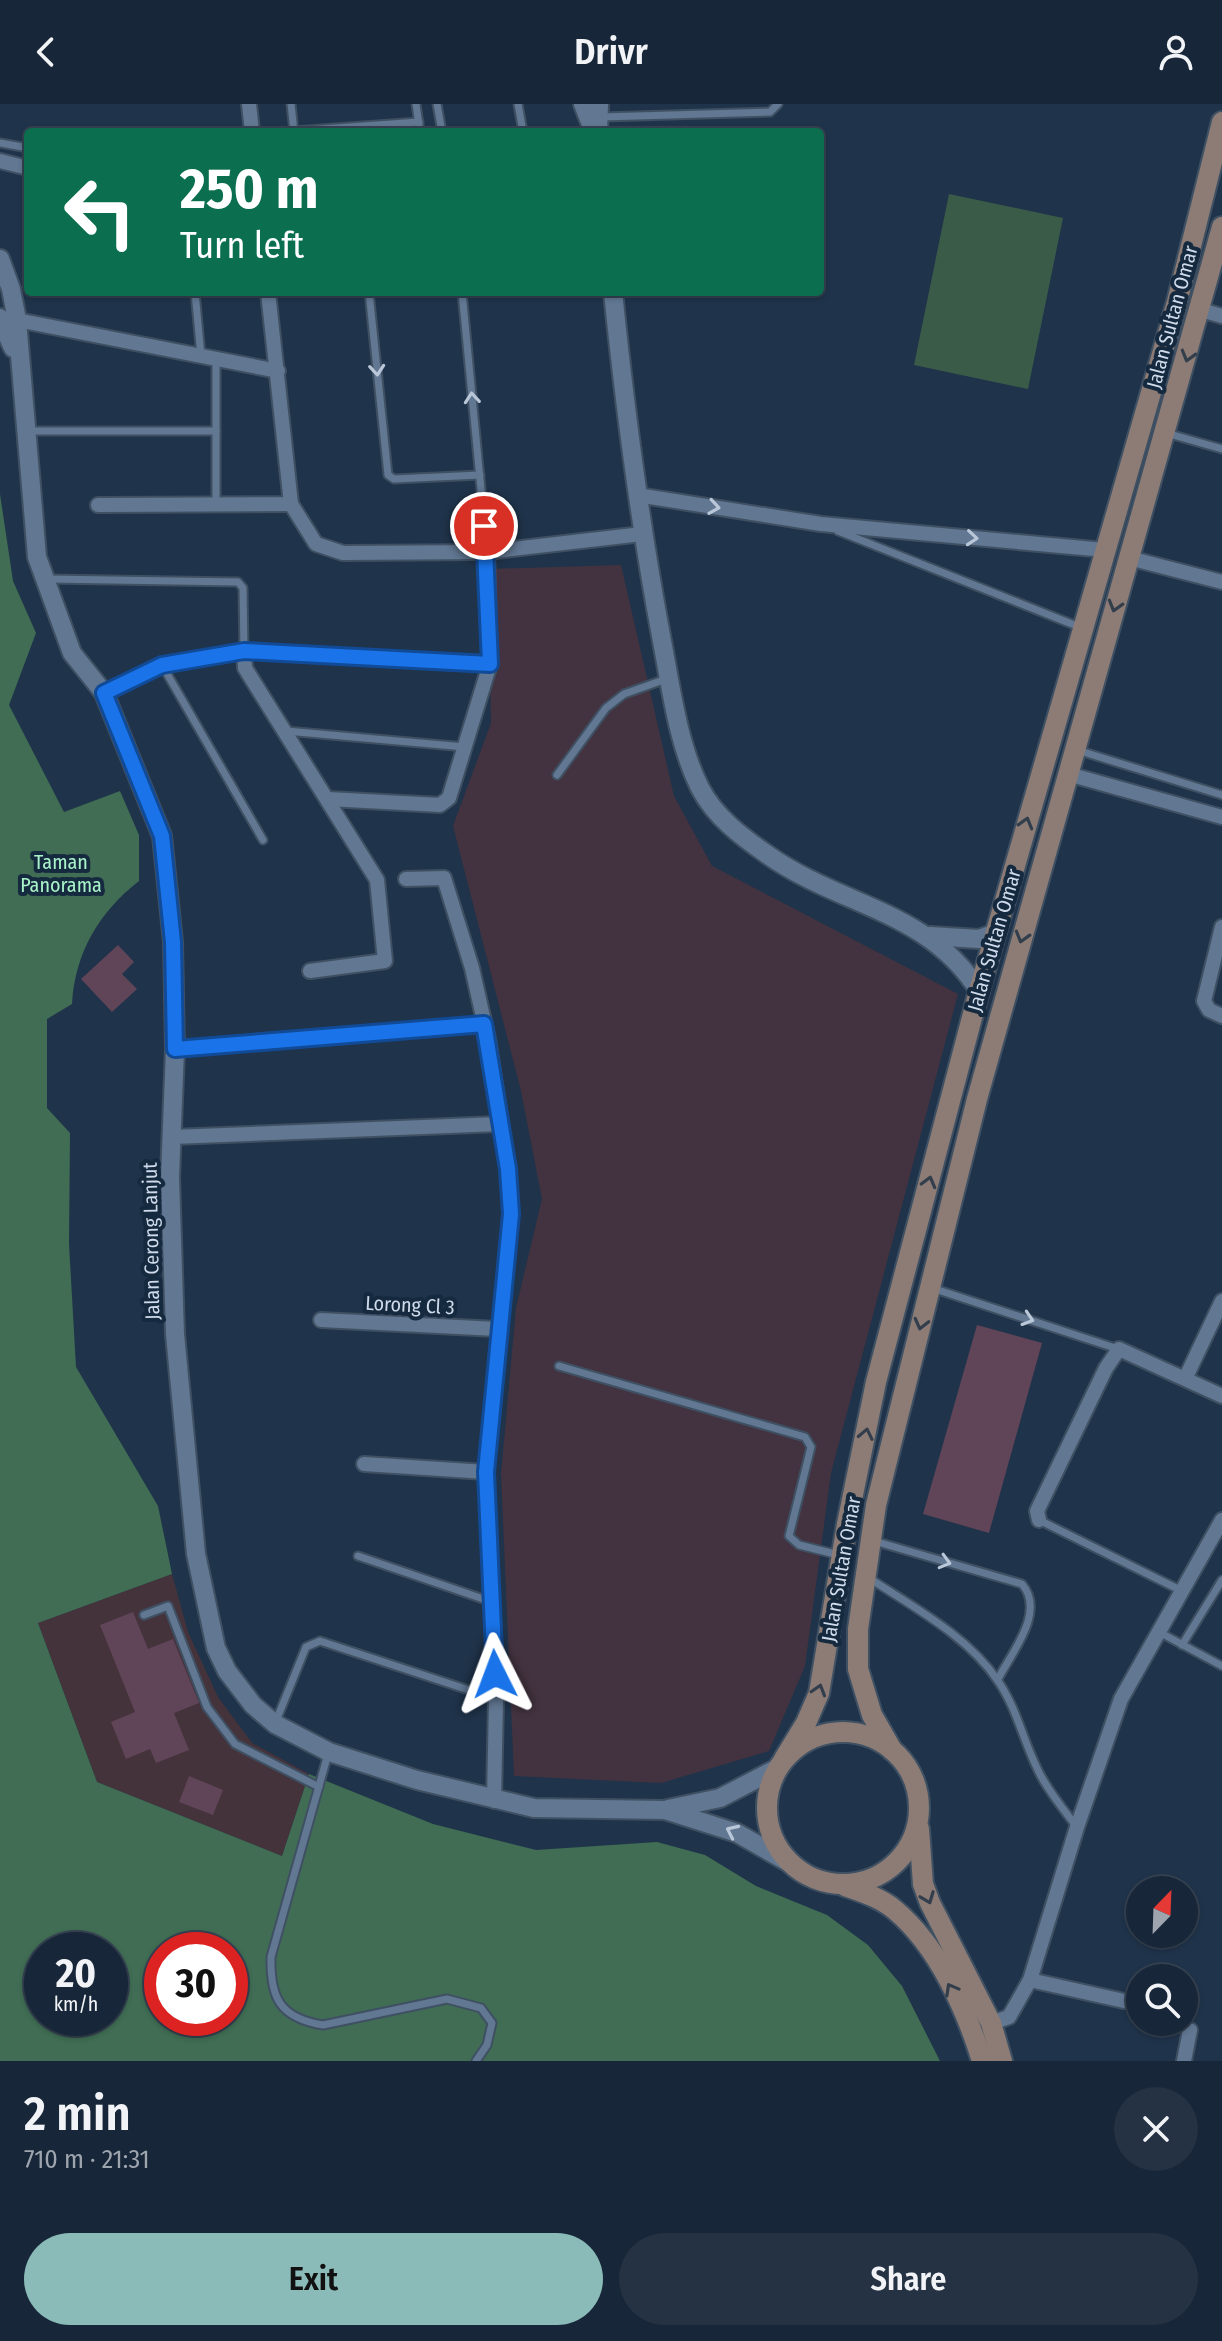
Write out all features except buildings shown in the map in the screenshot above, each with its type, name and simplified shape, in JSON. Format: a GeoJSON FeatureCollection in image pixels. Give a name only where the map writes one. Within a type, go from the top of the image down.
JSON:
{"type":"FeatureCollection","features":[{"type":"Feature","properties":{"kind":"main road","name":"Jalan Sultan Omar"},"geometry":{"type":"LineString","coordinates":[[780,1764],[806,1723],[819,1693],[841,1556],[876,1382],[979,991],[1177,302],[1222,122]]}},
{"type":"Feature","properties":{"kind":"main road"},"geometry":{"type":"LineString","coordinates":[[892,1750],[872,1738],[848,1732],[824,1734],[802,1743],[780,1764],[767,1794],[767,1820],[776,1845],[793,1865],[823,1882],[859,1883],[892,1867],[914,1838],[920,1805],[912,1775],[892,1750],[872,1715],[858,1669],[858,1629],[870,1540],[977,1099],[1222,227]]}},
{"type":"Feature","properties":{"kind":"main road"},"geometry":{"type":"LineString","coordinates":[[918,1821],[923,1884],[991,2023],[1002,2061]]}},
{"type":"Feature","properties":{"kind":"main road"},"geometry":{"type":"LineString","coordinates":[[840,1884],[893,1908],[911,1925],[955,1993],[982,2061]]}},
{"type":"Feature","properties":{"kind":"street"},"geometry":{"type":"LineString","coordinates":[[249,104],[252,128]]}},
{"type":"Feature","properties":{"kind":"street"},"geometry":{"type":"LineString","coordinates":[[583,104],[598,121]]}},
{"type":"Feature","properties":{"kind":"street"},"geometry":{"type":"LineString","coordinates":[[0,161],[24,167]]}},
{"type":"Feature","properties":{"kind":"street","name":"Jalan Cerong Lanjut"},"geometry":{"type":"LineString","coordinates":[[0,259],[11,289],[8,319],[17,358],[37,557],[43,579],[72,653],[104,693],[162,836],[173,942],[175,1334],[196,1554],[216,1648],[227,1671],[253,1705],[275,1724],[329,1752],[494,1801],[534,1808],[665,1810],[720,1798],[780,1764]]}},
{"type":"Feature","properties":{"kind":"street"},"geometry":{"type":"LineString","coordinates":[[269,296],[291,504],[316,544],[343,553],[487,552],[642,534]]}},
{"type":"Feature","properties":{"kind":"street"},"geometry":{"type":"LineString","coordinates":[[613,296],[642,534],[669,678],[699,787],[731,828],[771,858],[930,936],[967,972],[979,991]]}},
{"type":"Feature","properties":{"kind":"street"},"geometry":{"type":"LineString","coordinates":[[1201,310],[1222,316]]}},
{"type":"Feature","properties":{"kind":"street"},"geometry":{"type":"LineString","coordinates":[[8,319],[278,371]]}},
{"type":"Feature","properties":{"kind":"street"},"geometry":{"type":"LineString","coordinates":[[637,495],[821,524],[1105,550]]}},
{"type":"Feature","properties":{"kind":"street"},"geometry":{"type":"LineString","coordinates":[[98,505],[291,504]]}},
{"type":"Feature","properties":{"kind":"street"},"geometry":{"type":"LineString","coordinates":[[328,799],[446,802],[490,664],[487,552]]}},
{"type":"Feature","properties":{"kind":"street"},"geometry":{"type":"LineString","coordinates":[[1129,558],[1222,582]]}},
{"type":"Feature","properties":{"kind":"street"},"geometry":{"type":"LineString","coordinates":[[104,693],[162,665],[244,651],[490,664]]}},
{"type":"Feature","properties":{"kind":"street"},"geometry":{"type":"LineString","coordinates":[[244,651],[245,668],[377,880],[386,955],[380,964],[310,971]]}},
{"type":"Feature","properties":{"kind":"street"},"geometry":{"type":"LineString","coordinates":[[1068,774],[1222,817]]}},
{"type":"Feature","properties":{"kind":"street"},"geometry":{"type":"LineString","coordinates":[[406,879],[444,878],[472,968],[508,1169],[511,1214],[497,1329],[486,1472],[496,1699],[494,1801]]}},
{"type":"Feature","properties":{"kind":"street"},"geometry":{"type":"LineString","coordinates":[[1222,927],[1204,1001],[1209,1010],[1222,1016]]}},
{"type":"Feature","properties":{"kind":"street"},"geometry":{"type":"LineString","coordinates":[[930,936],[979,939],[996,933]]}},
{"type":"Feature","properties":{"kind":"street"},"geometry":{"type":"LineString","coordinates":[[175,1049],[484,1024]]}},
{"type":"Feature","properties":{"kind":"street"},"geometry":{"type":"LineString","coordinates":[[172,1137],[499,1124]]}},
{"type":"Feature","properties":{"kind":"street"},"geometry":{"type":"LineString","coordinates":[[1186,1377],[1222,1301]]}},
{"type":"Feature","properties":{"kind":"street","name":"Lorong Cl 3"},"geometry":{"type":"LineString","coordinates":[[321,1320],[497,1329]]}},
{"type":"Feature","properties":{"kind":"street"},"geometry":{"type":"LineString","coordinates":[[1039,1520],[1037,1511],[1106,1368],[1119,1349],[1222,1396]]}},
{"type":"Feature","properties":{"kind":"street"},"geometry":{"type":"LineString","coordinates":[[364,1464],[486,1472]]}},
{"type":"Feature","properties":{"kind":"street"},"geometry":{"type":"LineString","coordinates":[[991,2023],[1009,2017],[1030,1980],[1077,1827],[1121,1699],[1222,1520]]}},
{"type":"Feature","properties":{"kind":"street","name":"Jalan Cerong Lanjut"},"geometry":{"type":"LineString","coordinates":[[665,1810],[737,1833],[793,1865]]}},
{"type":"Feature","properties":{"kind":"street"},"geometry":{"type":"LineString","coordinates":[[1030,1980],[1124,2001]]}},
{"type":"Feature","properties":{"kind":"street"},"geometry":{"type":"LineString","coordinates":[[1184,2061],[1189,2036]]}},
{"type":"Feature","properties":{"kind":"lane"},"geometry":{"type":"LineString","coordinates":[[291,104],[294,128]]}},
{"type":"Feature","properties":{"kind":"lane"},"geometry":{"type":"LineString","coordinates":[[416,104],[420,128]]}},
{"type":"Feature","properties":{"kind":"lane"},"geometry":{"type":"LineString","coordinates":[[437,104],[441,128]]}},
{"type":"Feature","properties":{"kind":"lane"},"geometry":{"type":"LineString","coordinates":[[518,104],[522,128]]}},
{"type":"Feature","properties":{"kind":"lane"},"geometry":{"type":"LineString","coordinates":[[634,104],[635,116]]}},
{"type":"Feature","properties":{"kind":"lane"},"geometry":{"type":"LineString","coordinates":[[598,121],[749,108],[770,112],[778,104]]}},
{"type":"Feature","properties":{"kind":"lane"},"geometry":{"type":"LineString","coordinates":[[344,128],[419,122]]}},
{"type":"Feature","properties":{"kind":"lane"},"geometry":{"type":"LineString","coordinates":[[0,143],[24,147]]}},
{"type":"Feature","properties":{"kind":"lane"},"geometry":{"type":"LineString","coordinates":[[196,296],[209,358],[216,431],[216,505]]}},
{"type":"Feature","properties":{"kind":"lane"},"geometry":{"type":"LineString","coordinates":[[369,296],[388,475],[394,479],[480,475]]}},
{"type":"Feature","properties":{"kind":"lane"},"geometry":{"type":"LineString","coordinates":[[462,296],[487,552]]}},
{"type":"Feature","properties":{"kind":"lane"},"geometry":{"type":"LineString","coordinates":[[25,431],[216,431]]}},
{"type":"Feature","properties":{"kind":"lane"},"geometry":{"type":"LineString","coordinates":[[1166,433],[1222,449]]}},
{"type":"Feature","properties":{"kind":"lane"},"geometry":{"type":"LineString","coordinates":[[821,524],[1082,628]]}},
{"type":"Feature","properties":{"kind":"lane"},"geometry":{"type":"LineString","coordinates":[[43,579],[238,582],[243,588],[244,651]]}},
{"type":"Feature","properties":{"kind":"lane"},"geometry":{"type":"LineString","coordinates":[[162,665],[263,840]]}},
{"type":"Feature","properties":{"kind":"lane"},"geometry":{"type":"LineString","coordinates":[[557,775],[606,708],[624,694],[669,678]]}},
{"type":"Feature","properties":{"kind":"lane"},"geometry":{"type":"LineString","coordinates":[[286,731],[465,747]]}},
{"type":"Feature","properties":{"kind":"lane"},"geometry":{"type":"LineString","coordinates":[[1075,750],[1222,795]]}},
{"type":"Feature","properties":{"kind":"lane"},"geometry":{"type":"LineString","coordinates":[[930,1287],[1119,1349]]}},
{"type":"Feature","properties":{"kind":"lane"},"geometry":{"type":"LineString","coordinates":[[559,1366],[805,1437],[811,1447],[789,1536],[799,1545],[841,1556]]}},
{"type":"Feature","properties":{"kind":"lane"},"geometry":{"type":"LineString","coordinates":[[1039,1520],[1180,1590]]}},
{"type":"Feature","properties":{"kind":"lane"},"geometry":{"type":"LineString","coordinates":[[870,1540],[1022,1584],[1031,1594],[1033,1610],[998,1679]]}},
{"type":"Feature","properties":{"kind":"lane"},"geometry":{"type":"LineString","coordinates":[[358,1556],[492,1602]]}},
{"type":"Feature","properties":{"kind":"lane"},"geometry":{"type":"LineString","coordinates":[[864,1574],[929,1617],[998,1679],[1018,1717],[1042,1778],[1077,1827]]}},
{"type":"Feature","properties":{"kind":"lane"},"geometry":{"type":"LineString","coordinates":[[1182,1645],[1222,1580]]}},
{"type":"Feature","properties":{"kind":"lane"},"geometry":{"type":"LineString","coordinates":[[144,1615],[168,1606],[207,1707],[235,1744],[319,1787]]}},
{"type":"Feature","properties":{"kind":"lane"},"geometry":{"type":"LineString","coordinates":[[1157,1631],[1222,1666]]}},
{"type":"Feature","properties":{"kind":"lane"},"geometry":{"type":"LineString","coordinates":[[275,1724],[306,1647],[313,1641],[496,1699]]}},
{"type":"Feature","properties":{"kind":"lane"},"geometry":{"type":"LineString","coordinates":[[329,1752],[271,1957],[270,1988],[284,2010],[304,2022],[323,2025],[447,1999],[481,2008],[492,2023],[487,2045],[476,2061]]}},
{"type":"Feature","properties":{"kind":"shaded area"},"geometry":{"type":"Polygon","coordinates":[[[621,565],[674,796],[712,866],[958,994],[831,1473],[805,1666],[769,1751],[661,1783],[514,1776],[501,1474],[516,1308],[542,1199],[521,1091],[453,826],[491,723],[488,569],[621,565]]]}},
{"type":"Feature","properties":{"kind":"shaded area"},"geometry":{"type":"Polygon","coordinates":[[[172,1574],[188,1632],[218,1697],[252,1743],[309,1774],[282,1856],[97,1782],[38,1623],[172,1574]]]}},
{"type":"Feature","properties":{"kind":"green space"},"geometry":{"type":"Polygon","coordinates":[[[949,194],[1063,218],[1028,389],[914,365],[949,194]]]}},
{"type":"Feature","properties":{"kind":"green space","name":"Taman Panorama"},"geometry":{"type":"Polygon","coordinates":[[[0,494],[13,581],[36,633],[9,705],[64,812],[120,791],[139,835],[139,881],[112,906],[92,935],[78,968],[72,1004],[47,1019],[47,1108],[70,1133],[69,1244],[76,1367],[158,1506],[172,1574],[38,1623],[97,1782],[282,1856],[309,1774],[433,1824],[536,1850],[657,1842],[705,1855],[756,1886],[827,1915],[868,1945],[902,1986],[940,2061],[0,2061],[0,494]]]}},
{"type":"Feature","properties":{"kind":"route"},"geometry":{"type":"LineString","coordinates":[[484,526],[490,664],[244,651],[162,665],[104,693],[159,820],[173,942],[175,1049],[484,1024],[508,1169],[511,1214],[497,1329],[486,1472],[495,1674]]}}]}
